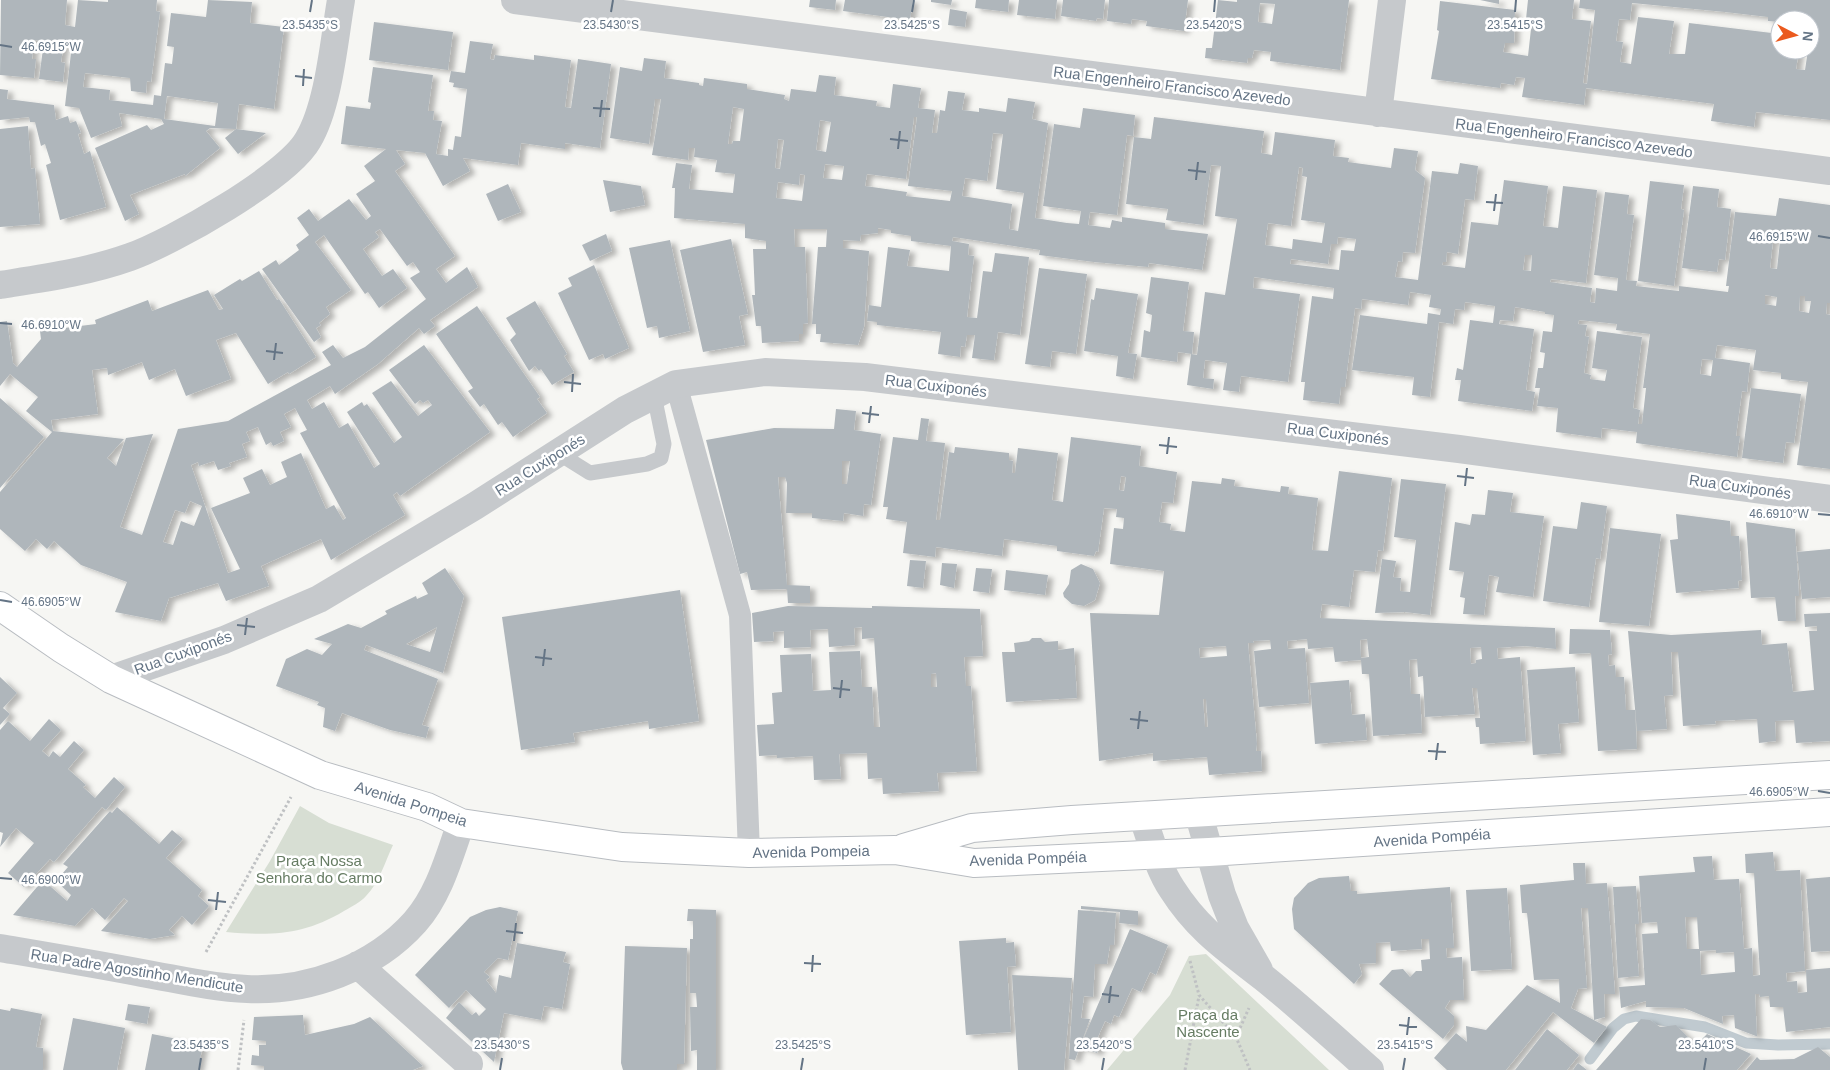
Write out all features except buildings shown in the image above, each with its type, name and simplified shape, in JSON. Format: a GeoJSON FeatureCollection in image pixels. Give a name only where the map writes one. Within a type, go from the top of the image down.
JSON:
{"type":"FeatureCollection","features":[{"type":"Feature","properties":{"kind":"main road","name":"Avenida Pompeia"},"geometry":{"type":"LineString","coordinates":[[0,606],[60,648],[112,679],[320,774],[427,807],[461,823],[622,847],[750,853],[895,850]]}},
{"type":"Feature","properties":{"kind":"main road","name":"Avenida Pompéia"},"geometry":{"type":"LineString","coordinates":[[895,850],[972,828],[1198,812],[1830,774]]}},
{"type":"Feature","properties":{"kind":"main road","name":"Avenida Pompéia"},"geometry":{"type":"LineString","coordinates":[[895,850],[974,863],[1209,852],[1830,812]]}},
{"type":"Feature","properties":{"kind":"street"},"geometry":{"type":"LineString","coordinates":[[0,285],[71,273],[131,257],[181,232],[256,188],[290,162],[308,140],[320,112],[341,0]]}},
{"type":"Feature","properties":{"kind":"street","name":"Rua Engenheiro Francisco Azevedo"},"geometry":{"type":"LineString","coordinates":[[515,0],[1830,171]]}},
{"type":"Feature","properties":{"kind":"street"},"geometry":{"type":"LineString","coordinates":[[1378,113],[1392,0]]}},
{"type":"Feature","properties":{"kind":"street","name":"Rua Cuxiponés"},"geometry":{"type":"LineString","coordinates":[[112,679],[224,640],[319,599],[475,506],[625,410],[665,390],[765,372],[865,377],[1459,448],[1830,499]]}},
{"type":"Feature","properties":{"kind":"street"},"geometry":{"type":"LineString","coordinates":[[665,390],[740,615],[750,853]]}},
{"type":"Feature","properties":{"kind":"street"},"geometry":{"type":"LineString","coordinates":[[1198,812],[1209,852],[1235,928],[1263,978]]}},
{"type":"Feature","properties":{"kind":"street"},"geometry":{"type":"LineString","coordinates":[[1142,816],[1155,854],[1171,888],[1199,926],[1370,1070]]}},
{"type":"Feature","properties":{"kind":"street","name":"Rua Padre Agostinho Mendicute"},"geometry":{"type":"LineString","coordinates":[[0,948],[247,990],[295,987],[329,979],[391,945],[415,922],[435,892],[461,823]]}},
{"type":"Feature","properties":{"kind":"street"},"geometry":{"type":"LineString","coordinates":[[358,964],[469,1064]]}},
{"type":"Feature","properties":{"kind":"lane"},"geometry":{"type":"LineString","coordinates":[[558,453],[590,473],[647,464],[661,458],[664,444],[665,390]]}},
{"type":"Feature","properties":{"kind":"path"},"geometry":{"type":"LineString","coordinates":[[190,981],[307,768]]}},
{"type":"Feature","properties":{"kind":"path"},"geometry":{"type":"LineString","coordinates":[[1185,1070],[1199,995],[1189,956],[1199,926]]}},
{"type":"Feature","properties":{"kind":"path"},"geometry":{"type":"LineString","coordinates":[[238,1070],[247,990]]}},
{"type":"Feature","properties":{"kind":"path"},"geometry":{"type":"LineString","coordinates":[[1199,995],[1236,1037],[1250,1070]]}},
{"type":"Feature","properties":{"kind":"green space","name":"Praça Nossa Senhora do Carmo"},"geometry":{"type":"Polygon","coordinates":[[[300,806],[329,823],[393,845],[375,885],[359,902],[315,925],[287,932],[258,934],[226,932],[270,861],[300,806]]]}},
{"type":"Feature","properties":{"kind":"green space","name":"Praça da Nascente"},"geometry":{"type":"Polygon","coordinates":[[[1206,954],[1329,1070],[1107,1070],[1170,995],[1189,956],[1206,954]]]}},
{"type":"Feature","properties":{"kind":"waterway"},"geometry":{"type":"LineString","coordinates":[[1590,1059],[1613,1028],[1624,1019],[1636,1016],[1705,1027],[1746,1043],[1778,1045],[1830,1044]]}}]}
